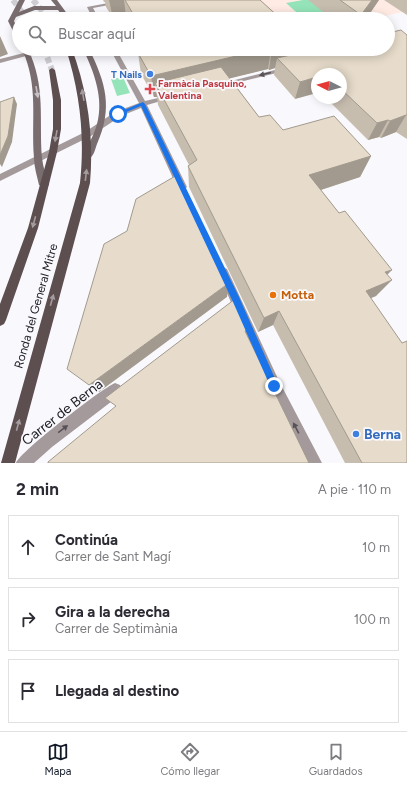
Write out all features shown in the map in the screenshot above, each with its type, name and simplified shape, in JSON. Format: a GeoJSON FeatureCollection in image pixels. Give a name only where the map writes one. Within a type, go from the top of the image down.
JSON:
{"type":"FeatureCollection","features":[{"type":"Feature","properties":{"kind":"main road"},"geometry":{"type":"LineString","coordinates":[[14,12],[22,0]]}},
{"type":"Feature","properties":{"kind":"main road"},"geometry":{"type":"LineString","coordinates":[[54,0],[64,12]]}},
{"type":"Feature","properties":{"kind":"main road"},"geometry":{"type":"LineString","coordinates":[[23,12],[34,8],[61,8]]}},
{"type":"Feature","properties":{"kind":"main road","name":"Ronda del General Mitre"},"geometry":{"type":"LineString","coordinates":[[28,56],[39,103],[38,160],[44,185]]}},
{"type":"Feature","properties":{"kind":"main road","name":"Ronda del General Mitre"},"geometry":{"type":"LineString","coordinates":[[8,463],[85,183],[88,156],[88,134],[82,91],[71,56]]}},
{"type":"Feature","properties":{"kind":"main road","name":"Ronda del General Mitre"},"geometry":{"type":"LineString","coordinates":[[88,156],[101,124],[103,102],[95,68],[89,56]]}},
{"type":"Feature","properties":{"kind":"main road","name":"Ronda del General Mitre"},"geometry":{"type":"LineString","coordinates":[[0,320],[33,228],[53,152],[57,129],[57,100],[52,70]]}},
{"type":"Feature","properties":{"kind":"street"},"geometry":{"type":"LineString","coordinates":[[92,12],[90,7],[134,0]]}},
{"type":"Feature","properties":{"kind":"street"},"geometry":{"type":"LineString","coordinates":[[0,61],[15,56]]}},
{"type":"Feature","properties":{"kind":"street"},"geometry":{"type":"LineString","coordinates":[[117,56],[143,104],[187,196]]}},
{"type":"Feature","properties":{"kind":"street"},"geometry":{"type":"LineString","coordinates":[[213,87],[295,67]]}},
{"type":"Feature","properties":{"kind":"street"},"geometry":{"type":"LineString","coordinates":[[0,178],[88,134],[118,114],[143,104],[175,96]]}},
{"type":"Feature","properties":{"kind":"street"},"geometry":{"type":"LineString","coordinates":[[217,260],[231,303],[315,463]]}},
{"type":"Feature","properties":{"kind":"street","name":"Carrer de Berna"},"geometry":{"type":"LineString","coordinates":[[22,463],[127,381]]}},
{"type":"Feature","properties":{"kind":"shaded area"},"geometry":{"type":"Polygon","coordinates":[[[242,0],[398,0],[407,6],[407,11],[395,14],[395,12],[193,12],[242,0]]]}},
{"type":"Feature","properties":{"kind":"green space"},"geometry":{"type":"Polygon","coordinates":[[[314,0],[329,12],[296,12],[286,3],[314,0]]]}},
{"type":"Feature","properties":{"kind":"green space"},"geometry":{"type":"Polygon","coordinates":[[[123,77],[130,93],[117,96],[111,79],[123,77]]]}},
{"type":"Feature","properties":{"kind":"building"},"geometry":{"type":"Polygon","coordinates":[[[125,0],[260,0],[273,12],[132,12],[125,0]]]}},
{"type":"Feature","properties":{"kind":"building"},"geometry":{"type":"Polygon","coordinates":[[[340,0],[372,0],[363,12],[357,12],[340,0]]]}},
{"type":"Feature","properties":{"kind":"building"},"geometry":{"type":"Polygon","coordinates":[[[401,30],[407,35],[407,115],[390,121],[388,120],[377,123],[347,95],[347,68],[311,68],[311,79],[300,82],[277,58],[286,56],[395,56],[395,31],[401,30]]]}},
{"type":"Feature","properties":{"kind":"building"},"geometry":{"type":"Polygon","coordinates":[[[140,56],[236,56],[151,76],[140,56]]]}},
{"type":"Feature","properties":{"kind":"building"},"geometry":{"type":"Polygon","coordinates":[[[221,67],[259,117],[270,115],[283,130],[334,116],[371,156],[309,175],[339,213],[345,211],[392,270],[385,272],[392,280],[366,291],[402,343],[407,341],[407,463],[362,463],[279,311],[264,318],[188,166],[197,160],[155,83],[221,67]]]}},
{"type":"Feature","properties":{"kind":"building"},"geometry":{"type":"Polygon","coordinates":[[[14,97],[8,136],[0,155],[0,102],[14,97]]]}},
{"type":"Feature","properties":{"kind":"building"},"geometry":{"type":"Polygon","coordinates":[[[177,175],[229,283],[89,385],[67,369],[104,244],[127,231],[136,199],[177,175]]]}},
{"type":"Feature","properties":{"kind":"building"},"geometry":{"type":"Polygon","coordinates":[[[235,299],[248,329],[245,331],[309,463],[48,463],[116,406],[105,398],[235,299]]]}},
{"type":"Feature","properties":{"kind":"tunnel"},"geometry":{"type":"LineString","coordinates":[[13,0],[22,12]]}},
{"type":"Feature","properties":{"kind":"tunnel"},"geometry":{"type":"LineString","coordinates":[[33,0],[43,12]]}},
{"type":"Feature","properties":{"kind":"tunnel"},"geometry":{"type":"LineString","coordinates":[[47,56],[52,70]]}},
{"type":"Feature","properties":{"kind":"place","name":"T Nails"},"geometry":{"type":"Point","coordinates":[150,74]}},
{"type":"Feature","properties":{"kind":"place","name":"Farmàcia Pasquino, Valentina"},"geometry":{"type":"Point","coordinates":[150,89]}},
{"type":"Feature","properties":{"kind":"place","name":"Motta"},"geometry":{"type":"Point","coordinates":[273,295]}},
{"type":"Feature","properties":{"kind":"place","name":"Berna"},"geometry":{"type":"Point","coordinates":[356,434]}},
{"type":"Feature","properties":{"kind":"route"},"geometry":{"type":"LineString","coordinates":[[118,114],[143,104],[236,300],[274,386]]}}]}
